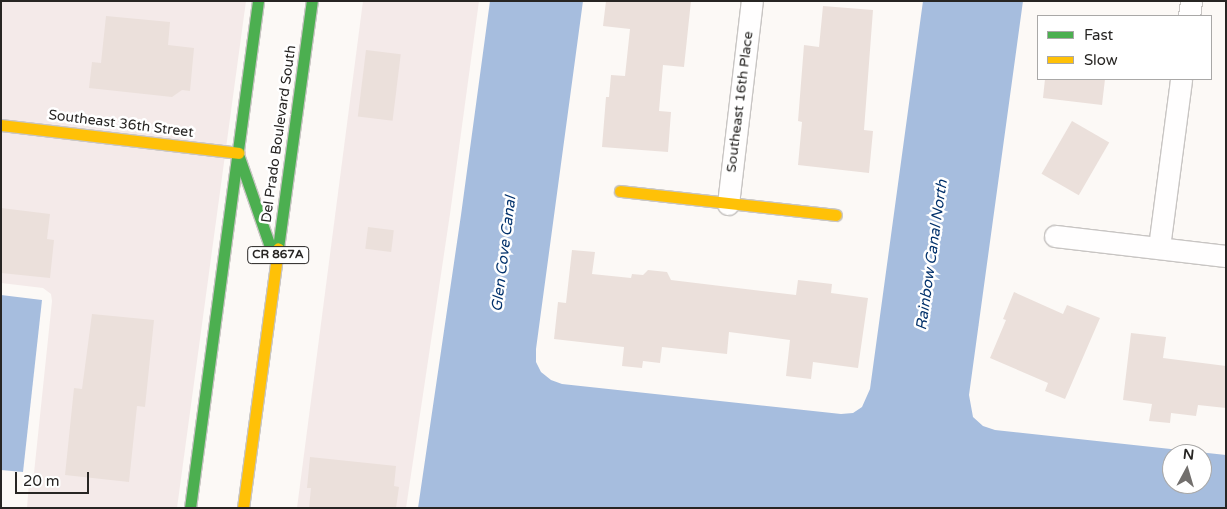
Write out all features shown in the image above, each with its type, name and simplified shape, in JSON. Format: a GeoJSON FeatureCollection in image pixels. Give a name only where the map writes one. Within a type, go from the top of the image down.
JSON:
{"type":"FeatureCollection","features":[{"type":"Feature","properties":{"kind":"main road"},"geometry":{"type":"LineString","coordinates":[[190,508],[258,1]]}},
{"type":"Feature","properties":{"kind":"main road","name":"Del Prado Boulevard South"},"geometry":{"type":"LineString","coordinates":[[243,508],[312,1]]}},
{"type":"Feature","properties":{"kind":"main road","name":"Southeast 36th Street"},"geometry":{"type":"LineString","coordinates":[[1,126],[238,153]]}},
{"type":"Feature","properties":{"kind":"main road"},"geometry":{"type":"LineString","coordinates":[[238,153],[256,202],[276,267]]}},
{"type":"Feature","properties":{"kind":"main road"},"geometry":{"type":"LineString","coordinates":[[620,191],[836,215]]}},
{"type":"Feature","properties":{"kind":"street","name":"Southeast 16th Place"},"geometry":{"type":"LineString","coordinates":[[728,204],[752,1]]}},
{"type":"Feature","properties":{"kind":"street"},"geometry":{"type":"LineString","coordinates":[[1190,15],[1191,1]]}},
{"type":"Feature","properties":{"kind":"street"},"geometry":{"type":"LineString","coordinates":[[1159,247],[1181,80]]}},
{"type":"Feature","properties":{"kind":"street"},"geometry":{"type":"LineString","coordinates":[[1055,236],[1226,256]]}},
{"type":"Feature","properties":{"kind":"shaded area"},"geometry":{"type":"Polygon","coordinates":[[[1,1],[246,1],[177,508],[27,508],[29,482],[34,473],[52,301],[51,294],[43,288],[1,283],[1,1]]]}},
{"type":"Feature","properties":{"kind":"shaded area"},"geometry":{"type":"Polygon","coordinates":[[[363,1],[479,1],[450,214],[406,508],[297,508],[363,1]]]}},
{"type":"Feature","properties":{"kind":"water"},"geometry":{"type":"Polygon","coordinates":[[[490,1],[583,1],[536,349],[536,362],[541,372],[551,380],[562,384],[841,414],[853,413],[862,407],[870,389],[923,1],[1023,1],[969,395],[973,417],[983,426],[995,430],[1162,448],[1162,494],[1212,494],[1212,453],[1226,455],[1226,508],[418,508],[490,1]]]}},
{"type":"Feature","properties":{"kind":"water"},"geometry":{"type":"Polygon","coordinates":[[[1,295],[42,300],[23,472],[1,470],[1,295]]]}},
{"type":"Feature","properties":{"kind":"building"},"geometry":{"type":"Polygon","coordinates":[[[606,1],[691,1],[684,67],[663,65],[659,111],[671,112],[668,152],[602,147],[606,97],[609,97],[611,75],[625,76],[630,29],[603,26],[606,1]]]}},
{"type":"Feature","properties":{"kind":"building"},"geometry":{"type":"Polygon","coordinates":[[[823,6],[873,10],[864,130],[873,131],[869,173],[798,165],[802,122],[798,121],[804,45],[819,47],[823,6]]]}},
{"type":"Feature","properties":{"kind":"building"},"geometry":{"type":"Polygon","coordinates":[[[106,16],[170,22],[168,45],[194,48],[190,91],[182,90],[172,97],[89,88],[92,62],[101,63],[106,16]]]}},
{"type":"Feature","properties":{"kind":"building"},"geometry":{"type":"Polygon","coordinates":[[[366,50],[401,54],[393,121],[358,117],[366,50]]]}},
{"type":"Feature","properties":{"kind":"building"},"geometry":{"type":"Polygon","coordinates":[[[1045,80],[1105,80],[1102,105],[1043,98],[1045,80]]]}},
{"type":"Feature","properties":{"kind":"building"},"geometry":{"type":"Polygon","coordinates":[[[1072,121],[1109,142],[1079,195],[1042,174],[1072,121]]]}},
{"type":"Feature","properties":{"kind":"building"},"geometry":{"type":"Polygon","coordinates":[[[1,208],[50,214],[47,239],[54,240],[50,278],[1,273],[1,208]]]}},
{"type":"Feature","properties":{"kind":"building"},"geometry":{"type":"Polygon","coordinates":[[[368,227],[394,230],[391,252],[365,249],[368,227]]]}},
{"type":"Feature","properties":{"kind":"building"},"geometry":{"type":"Polygon","coordinates":[[[572,250],[595,252],[592,274],[631,278],[632,274],[643,275],[648,270],[667,272],[671,280],[796,295],[798,280],[832,284],[831,293],[868,298],[858,368],[813,362],[811,379],[786,376],[790,340],[729,332],[727,354],[662,347],[660,363],[643,361],[642,368],[622,366],[624,347],[554,339],[558,302],[566,303],[572,250]]]}},
{"type":"Feature","properties":{"kind":"building"},"geometry":{"type":"Polygon","coordinates":[[[1014,292],[1063,314],[1067,305],[1100,318],[1065,399],[1045,391],[1048,383],[990,358],[1006,320],[1003,319],[1014,292]]]}},
{"type":"Feature","properties":{"kind":"building"},"geometry":{"type":"Polygon","coordinates":[[[92,314],[154,320],[145,407],[137,406],[129,482],[65,475],[74,388],[82,389],[92,314]]]}},
{"type":"Feature","properties":{"kind":"building"},"geometry":{"type":"Polygon","coordinates":[[[1131,333],[1166,337],[1163,358],[1226,366],[1226,408],[1198,405],[1196,416],[1171,413],[1170,423],[1149,421],[1152,404],[1123,400],[1131,333]]]}},
{"type":"Feature","properties":{"kind":"building"},"geometry":{"type":"Polygon","coordinates":[[[310,457],[396,466],[394,486],[399,487],[396,508],[309,508],[311,488],[307,488],[310,457]]]}},
{"type":"Feature","properties":{"kind":"traffic: fast"},"geometry":{"type":"LineString","coordinates":[[190,508],[258,1]]}},
{"type":"Feature","properties":{"kind":"traffic: fast"},"geometry":{"type":"LineString","coordinates":[[278,248],[312,1]]}},
{"type":"Feature","properties":{"kind":"traffic: fast"},"geometry":{"type":"LineString","coordinates":[[239,157],[274,258]]}},
{"type":"Feature","properties":{"kind":"traffic: slow"},"geometry":{"type":"LineString","coordinates":[[1,125],[238,153]]}},
{"type":"Feature","properties":{"kind":"traffic: slow"},"geometry":{"type":"LineString","coordinates":[[620,191],[836,215]]}},
{"type":"Feature","properties":{"kind":"traffic: slow"},"geometry":{"type":"LineString","coordinates":[[243,508],[278,248]]}},
{"type":"Feature","properties":{"kind":"water label","name":"Glen Cove Canal"},"geometry":{"type":"Point","coordinates":[504,254]}},
{"type":"Feature","properties":{"kind":"water label","name":"Rainbow Canal North"},"geometry":{"type":"Point","coordinates":[932,255]}}]}
